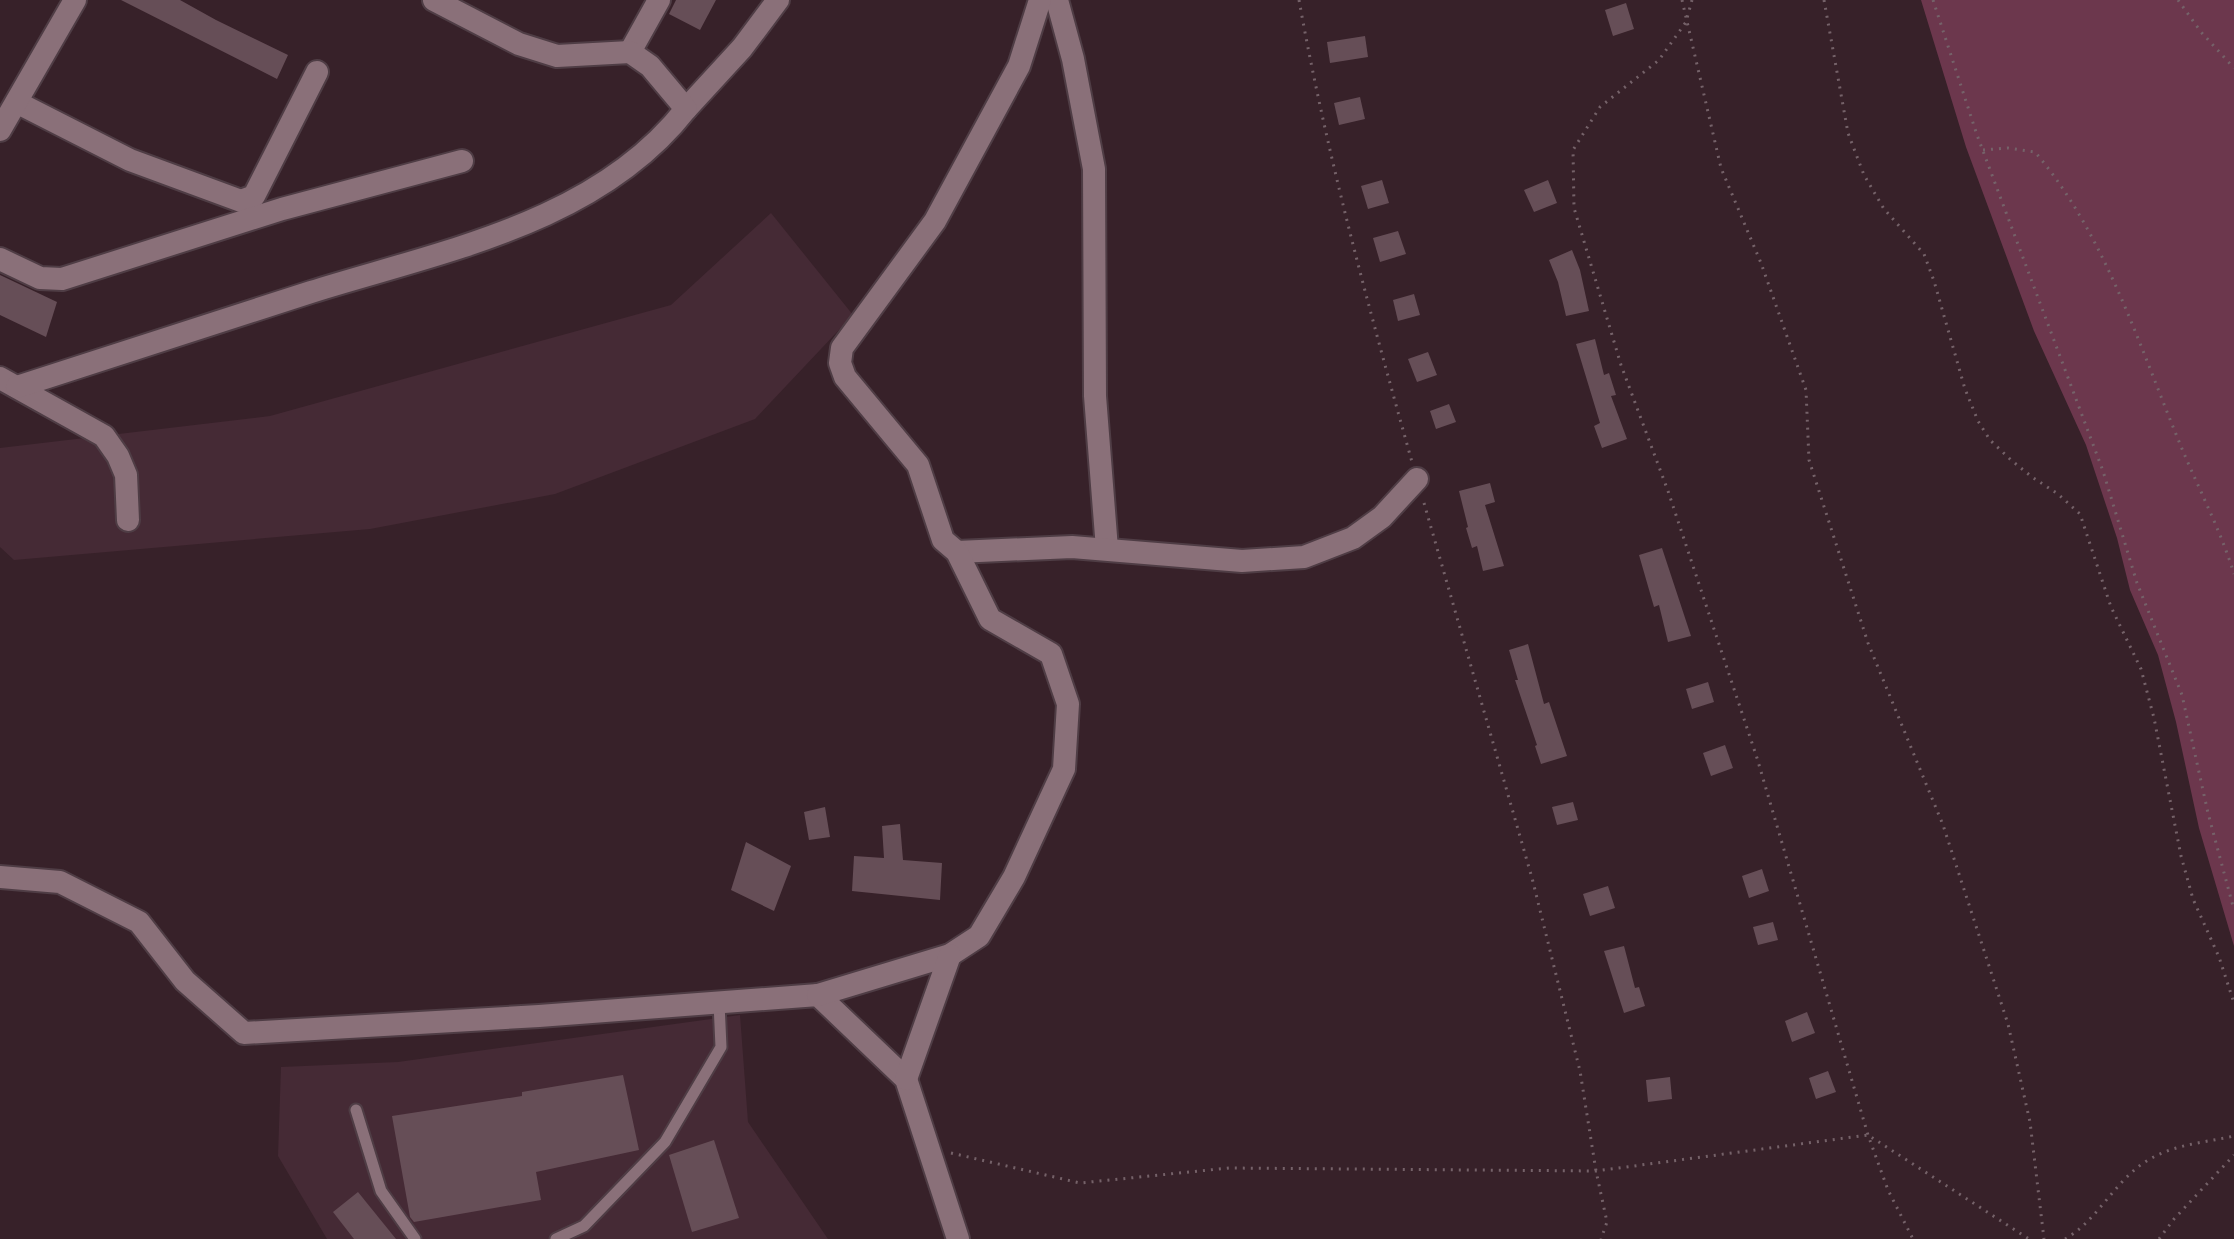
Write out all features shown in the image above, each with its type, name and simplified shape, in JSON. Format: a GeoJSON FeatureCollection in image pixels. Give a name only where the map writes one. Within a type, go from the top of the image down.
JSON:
{"type":"FeatureCollection","features":[{"type":"Feature","properties":{"kind":"street"},"geometry":{"type":"LineString","coordinates":[[0,130],[75,0]]}},
{"type":"Feature","properties":{"kind":"street"},"geometry":{"type":"LineString","coordinates":[[434,0],[519,44],[557,56],[630,52],[650,66],[686,109]]}},
{"type":"Feature","properties":{"kind":"street"},"geometry":{"type":"LineString","coordinates":[[630,52],[659,0]]}},
{"type":"Feature","properties":{"kind":"street"},"geometry":{"type":"LineString","coordinates":[[8,382],[437,254],[542,217],[612,178],[668,132],[742,48],[778,0]]}},
{"type":"Feature","properties":{"kind":"street"},"geometry":{"type":"LineString","coordinates":[[0,877],[60,882],[139,922],[185,981],[244,1033],[539,1016],[818,995],[950,955],[979,936],[1014,877],[1064,769],[1068,704],[1051,654],[990,619],[957,552],[943,540],[918,465],[845,377],[840,363],[842,348],[935,221],[1019,66],[1040,0]]}},
{"type":"Feature","properties":{"kind":"street"},"geometry":{"type":"LineString","coordinates":[[1057,0],[1073,59],[1094,169],[1095,396],[1107,549]]}},
{"type":"Feature","properties":{"kind":"street"},"geometry":{"type":"LineString","coordinates":[[18,103],[130,160],[241,201],[254,196],[317,72]]}},
{"type":"Feature","properties":{"kind":"street"},"geometry":{"type":"LineString","coordinates":[[0,259],[40,278],[62,279],[282,209],[462,161]]}},
{"type":"Feature","properties":{"kind":"street"},"geometry":{"type":"LineString","coordinates":[[8,382],[104,436],[126,475],[128,520]]}},
{"type":"Feature","properties":{"kind":"street"},"geometry":{"type":"LineString","coordinates":[[957,552],[1072,547],[1242,561],[1304,557],[1353,538],[1382,517],[1417,479]]}},
{"type":"Feature","properties":{"kind":"street"},"geometry":{"type":"LineString","coordinates":[[906,1079],[950,955]]}},
{"type":"Feature","properties":{"kind":"street"},"geometry":{"type":"LineString","coordinates":[[818,995],[906,1079],[958,1239]]}},
{"type":"Feature","properties":{"kind":"lane"},"geometry":{"type":"LineString","coordinates":[[556,1239],[584,1226],[665,1142],[721,1047],[719,1003]]}},
{"type":"Feature","properties":{"kind":"lane"},"geometry":{"type":"LineString","coordinates":[[356,1110],[381,1191],[415,1239]]}},
{"type":"Feature","properties":{"kind":"path"},"geometry":{"type":"LineString","coordinates":[[1299,0],[1315,89],[1358,272],[1532,878],[1580,1071],[1607,1222],[1601,1239]]}},
{"type":"Feature","properties":{"kind":"path"},"geometry":{"type":"LineString","coordinates":[[1682,0],[1721,168],[1761,263],[1806,390],[1809,460],[1868,643],[1943,825],[2008,1024],[2030,1122],[2044,1239]]}},
{"type":"Feature","properties":{"kind":"path"},"geometry":{"type":"LineString","coordinates":[[1692,0],[1686,22],[1659,60],[1600,107],[1573,150],[1574,208],[1621,365],[1668,491],[1752,742],[1868,1135],[1888,1190],[1913,1239]]}},
{"type":"Feature","properties":{"kind":"path"},"geometry":{"type":"LineString","coordinates":[[1824,0],[1848,133],[1864,175],[1884,209],[1924,254],[1965,389],[1978,421],[1990,440],[2011,460],[2080,514],[2111,607],[2141,669],[2154,718],[2181,856],[2193,899],[2219,957],[2234,1003]]}},
{"type":"Feature","properties":{"kind":"path"},"geometry":{"type":"LineString","coordinates":[[1933,0],[1983,150],[2103,471],[2137,583],[2182,695],[2208,813],[2234,910]]}},
{"type":"Feature","properties":{"kind":"path"},"geometry":{"type":"LineString","coordinates":[[2178,0],[2201,32],[2234,68]]}},
{"type":"Feature","properties":{"kind":"path"},"geometry":{"type":"LineString","coordinates":[[1983,150],[2008,148],[2035,152],[2053,172],[2073,204],[2143,351],[2234,574]]}},
{"type":"Feature","properties":{"kind":"path"},"geometry":{"type":"LineString","coordinates":[[928,1147],[1080,1183],[1229,1168],[1596,1171],[1868,1135],[2029,1239]]}},
{"type":"Feature","properties":{"kind":"path"},"geometry":{"type":"LineString","coordinates":[[2065,1239],[2144,1163],[2179,1146],[2234,1136]]}},
{"type":"Feature","properties":{"kind":"path"},"geometry":{"type":"LineString","coordinates":[[2159,1239],[2234,1155]]}},
{"type":"Feature","properties":{"kind":"shaded area"},"geometry":{"type":"Polygon","coordinates":[[[1921,0],[2234,0],[2234,946],[2199,828],[2158,655],[2130,590],[2117,538],[2086,445],[2034,331],[1966,147],[1921,0]]]}},
{"type":"Feature","properties":{"kind":"shaded area"},"geometry":{"type":"Polygon","coordinates":[[[771,213],[853,315],[755,419],[555,494],[370,529],[14,560],[0,547],[0,448],[270,416],[671,305],[771,213]]]}},
{"type":"Feature","properties":{"kind":"shaded area"},"geometry":{"type":"Polygon","coordinates":[[[740,1015],[748,1122],[828,1239],[327,1239],[278,1156],[281,1067],[398,1062],[740,1015]]]}},
{"type":"Feature","properties":{"kind":"building"},"geometry":{"type":"Polygon","coordinates":[[[121,0],[180,0],[288,55],[277,79],[121,0]]]}},
{"type":"Feature","properties":{"kind":"building"},"geometry":{"type":"Polygon","coordinates":[[[676,0],[716,0],[700,30],[669,14],[676,0]]]}},
{"type":"Feature","properties":{"kind":"building"},"geometry":{"type":"Polygon","coordinates":[[[1626,3],[1634,29],[1613,36],[1605,10],[1626,3]]]}},
{"type":"Feature","properties":{"kind":"building"},"geometry":{"type":"Polygon","coordinates":[[[1365,36],[1368,57],[1330,63],[1327,42],[1365,36]]]}},
{"type":"Feature","properties":{"kind":"building"},"geometry":{"type":"Polygon","coordinates":[[[1360,97],[1365,119],[1339,125],[1334,103],[1360,97]]]}},
{"type":"Feature","properties":{"kind":"building"},"geometry":{"type":"Polygon","coordinates":[[[1382,180],[1389,203],[1368,209],[1361,186],[1382,180]]]}},
{"type":"Feature","properties":{"kind":"building"},"geometry":{"type":"Polygon","coordinates":[[[1548,180],[1557,203],[1534,212],[1524,190],[1548,180]]]}},
{"type":"Feature","properties":{"kind":"building"},"geometry":{"type":"Polygon","coordinates":[[[1398,231],[1406,254],[1380,262],[1373,238],[1398,231]]]}},
{"type":"Feature","properties":{"kind":"building"},"geometry":{"type":"Polygon","coordinates":[[[1572,250],[1589,311],[1566,316],[1549,260],[1572,250]]]}},
{"type":"Feature","properties":{"kind":"building"},"geometry":{"type":"Polygon","coordinates":[[[0,275],[57,302],[46,337],[0,315],[0,275]]]}},
{"type":"Feature","properties":{"kind":"building"},"geometry":{"type":"Polygon","coordinates":[[[1414,294],[1420,315],[1398,321],[1393,300],[1414,294]]]}},
{"type":"Feature","properties":{"kind":"building"},"geometry":{"type":"Polygon","coordinates":[[[1595,339],[1604,375],[1609,373],[1616,395],[1611,396],[1627,439],[1602,448],[1594,426],[1600,423],[1576,344],[1595,339]]]}},
{"type":"Feature","properties":{"kind":"building"},"geometry":{"type":"Polygon","coordinates":[[[1428,352],[1437,375],[1417,382],[1408,359],[1428,352]]]}},
{"type":"Feature","properties":{"kind":"building"},"geometry":{"type":"Polygon","coordinates":[[[1449,404],[1456,422],[1436,429],[1430,411],[1449,404]]]}},
{"type":"Feature","properties":{"kind":"building"},"geometry":{"type":"Polygon","coordinates":[[[1490,483],[1495,502],[1485,505],[1504,566],[1483,571],[1477,546],[1472,548],[1466,528],[1459,491],[1490,483]]]}},
{"type":"Feature","properties":{"kind":"building"},"geometry":{"type":"Polygon","coordinates":[[[1662,548],[1691,636],[1668,642],[1659,605],[1654,607],[1639,555],[1662,548]]]}},
{"type":"Feature","properties":{"kind":"building"},"geometry":{"type":"Polygon","coordinates":[[[1528,644],[1544,704],[1549,702],[1567,756],[1541,764],[1509,650],[1528,644]]]}},
{"type":"Feature","properties":{"kind":"building"},"geometry":{"type":"Polygon","coordinates":[[[1708,682],[1714,702],[1692,709],[1686,689],[1708,682]]]}},
{"type":"Feature","properties":{"kind":"building"},"geometry":{"type":"Polygon","coordinates":[[[1725,745],[1733,768],[1711,776],[1703,753],[1725,745]]]}},
{"type":"Feature","properties":{"kind":"building"},"geometry":{"type":"Polygon","coordinates":[[[1573,802],[1578,820],[1557,825],[1552,807],[1573,802]]]}},
{"type":"Feature","properties":{"kind":"building"},"geometry":{"type":"Polygon","coordinates":[[[825,807],[830,837],[809,840],[804,812],[825,807]]]}},
{"type":"Feature","properties":{"kind":"building"},"geometry":{"type":"Polygon","coordinates":[[[900,824],[903,860],[942,863],[940,900],[852,891],[854,856],[884,858],[882,826],[900,824]]]}},
{"type":"Feature","properties":{"kind":"building"},"geometry":{"type":"Polygon","coordinates":[[[746,842],[791,866],[774,911],[731,890],[746,842]]]}},
{"type":"Feature","properties":{"kind":"building"},"geometry":{"type":"Polygon","coordinates":[[[1762,869],[1769,891],[1749,898],[1742,876],[1762,869]]]}},
{"type":"Feature","properties":{"kind":"building"},"geometry":{"type":"Polygon","coordinates":[[[1608,886],[1615,908],[1590,916],[1583,894],[1608,886]]]}},
{"type":"Feature","properties":{"kind":"building"},"geometry":{"type":"Polygon","coordinates":[[[1773,922],[1778,940],[1758,945],[1753,927],[1773,922]]]}},
{"type":"Feature","properties":{"kind":"building"},"geometry":{"type":"Polygon","coordinates":[[[1624,946],[1635,988],[1639,987],[1645,1006],[1624,1013],[1604,951],[1624,946]]]}},
{"type":"Feature","properties":{"kind":"building"},"geometry":{"type":"Polygon","coordinates":[[[1807,1012],[1815,1033],[1792,1042],[1785,1021],[1807,1012]]]}},
{"type":"Feature","properties":{"kind":"building"},"geometry":{"type":"Polygon","coordinates":[[[1828,1071],[1836,1092],[1816,1099],[1809,1078],[1828,1071]]]}},
{"type":"Feature","properties":{"kind":"building"},"geometry":{"type":"Polygon","coordinates":[[[623,1075],[639,1150],[536,1172],[541,1200],[414,1222],[410,1217],[392,1116],[522,1096],[522,1092],[623,1075]]]}},
{"type":"Feature","properties":{"kind":"building"},"geometry":{"type":"Polygon","coordinates":[[[1670,1077],[1672,1099],[1648,1102],[1646,1080],[1670,1077]]]}},
{"type":"Feature","properties":{"kind":"building"},"geometry":{"type":"Polygon","coordinates":[[[714,1140],[739,1218],[692,1232],[669,1155],[714,1140]]]}},
{"type":"Feature","properties":{"kind":"building"},"geometry":{"type":"Polygon","coordinates":[[[358,1192],[396,1239],[354,1239],[333,1212],[358,1192]]]}}]}
